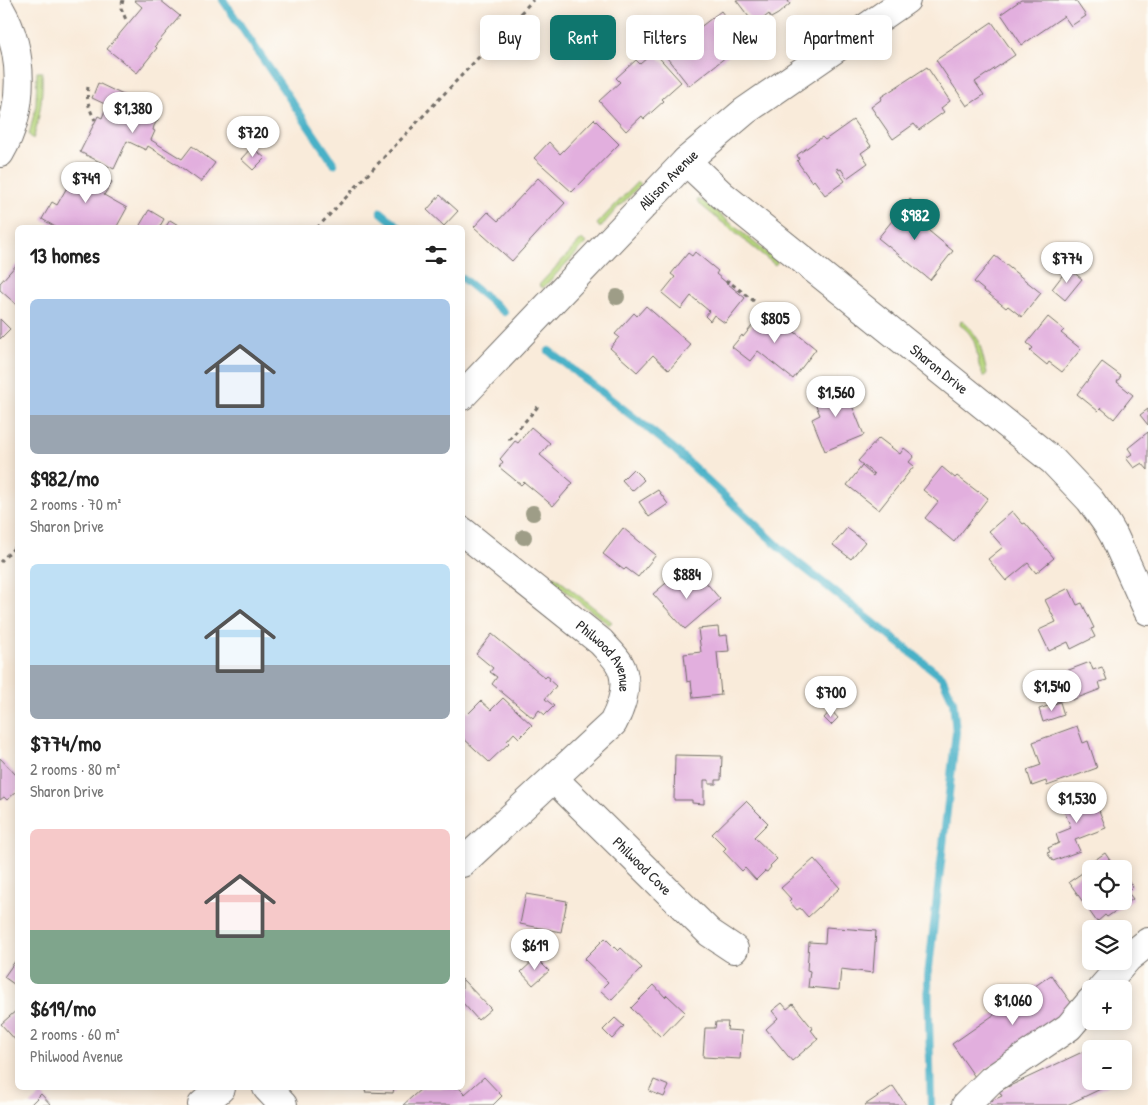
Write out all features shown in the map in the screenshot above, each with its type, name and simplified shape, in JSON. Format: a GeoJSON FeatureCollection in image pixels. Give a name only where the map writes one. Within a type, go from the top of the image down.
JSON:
{"type":"FeatureCollection","features":[{"type":"Feature","properties":{"kind":"street","name":"Allison Avenue"},"geometry":{"type":"LineString","coordinates":[[465,393],[686,162],[745,111],[906,0]]}},
{"type":"Feature","properties":{"kind":"street"},"geometry":{"type":"LineString","coordinates":[[0,9],[14,42],[19,64],[17,101],[13,120],[9,137],[0,153]]}},
{"type":"Feature","properties":{"kind":"street","name":"Sharon Drive"},"geometry":{"type":"LineString","coordinates":[[686,162],[722,195],[1052,461],[1083,493],[1107,524],[1148,611]]}},
{"type":"Feature","properties":{"kind":"street","name":"Philwood Avenue"},"geometry":{"type":"LineString","coordinates":[[465,533],[600,642],[620,664],[623,674],[624,692],[621,708],[613,723],[465,860]]}},
{"type":"Feature","properties":{"kind":"street","name":"Philwood Cove"},"geometry":{"type":"LineString","coordinates":[[554,779],[710,933],[734,949]]}},
{"type":"Feature","properties":{"kind":"street"},"geometry":{"type":"LineString","coordinates":[[1109,980],[1128,958],[1148,942]]}},
{"type":"Feature","properties":{"kind":"street"},"geometry":{"type":"LineString","coordinates":[[966,1105],[991,1080],[1069,1027],[1082,1012]]}},
{"type":"Feature","properties":{"kind":"street"},"geometry":{"type":"LineString","coordinates":[[202,1105],[219,1090]]}},
{"type":"Feature","properties":{"kind":"street"},"geometry":{"type":"LineString","coordinates":[[269,1090],[283,1105]]}},
{"type":"Feature","properties":{"kind":"path"},"geometry":{"type":"LineString","coordinates":[[123,0],[121,8],[127,22]]}},
{"type":"Feature","properties":{"kind":"path"},"geometry":{"type":"LineString","coordinates":[[320,225],[533,0]]}},
{"type":"Feature","properties":{"kind":"path"},"geometry":{"type":"LineString","coordinates":[[88,87],[87,98],[95,120]]}},
{"type":"Feature","properties":{"kind":"path"},"geometry":{"type":"LineString","coordinates":[[726,283],[728,281],[754,301]]}},
{"type":"Feature","properties":{"kind":"path"},"geometry":{"type":"LineString","coordinates":[[509,440],[540,404]]}},
{"type":"Feature","properties":{"kind":"path"},"geometry":{"type":"LineString","coordinates":[[0,562],[15,547]]}},
{"type":"Feature","properties":{"kind":"green space"},"geometry":{"type":"Polygon","coordinates":[[[37,72],[42,72],[42,90],[33,139],[29,135],[36,105],[37,72]]]}},
{"type":"Feature","properties":{"kind":"green space"},"geometry":{"type":"Polygon","coordinates":[[[638,181],[641,184],[600,228],[597,224],[638,181]]]}},
{"type":"Feature","properties":{"kind":"green space"},"geometry":{"type":"Polygon","coordinates":[[[698,199],[706,203],[778,262],[775,265],[697,202],[698,199]]]}},
{"type":"Feature","properties":{"kind":"green space"},"geometry":{"type":"Polygon","coordinates":[[[582,239],[586,243],[543,288],[539,285],[582,239]]]}},
{"type":"Feature","properties":{"kind":"green space"},"geometry":{"type":"Polygon","coordinates":[[[961,320],[971,329],[979,341],[987,373],[984,377],[975,344],[972,337],[960,325],[961,320]]]}},
{"type":"Feature","properties":{"kind":"green space"},"geometry":{"type":"Polygon","coordinates":[[[554,576],[612,622],[608,624],[551,580],[554,576]]]}},
{"type":"Feature","properties":{"kind":"building"},"geometry":{"type":"Polygon","coordinates":[[[134,0],[160,0],[180,16],[155,46],[157,48],[137,73],[107,49],[142,7],[134,0]]]}},
{"type":"Feature","properties":{"kind":"building"},"geometry":{"type":"Polygon","coordinates":[[[736,0],[790,0],[788,1],[790,4],[776,15],[747,15],[736,0]]]}},
{"type":"Feature","properties":{"kind":"building"},"geometry":{"type":"Polygon","coordinates":[[[1021,0],[1075,0],[1086,16],[1071,26],[1064,16],[1022,45],[1001,14],[1021,0]]]}},
{"type":"Feature","properties":{"kind":"building"},"geometry":{"type":"Polygon","coordinates":[[[721,11],[724,15],[716,15],[721,11]]]}},
{"type":"Feature","properties":{"kind":"building"},"geometry":{"type":"Polygon","coordinates":[[[714,16],[714,60],[722,60],[689,86],[669,60],[704,60],[704,24],[714,16]]]}},
{"type":"Feature","properties":{"kind":"building"},"geometry":{"type":"Polygon","coordinates":[[[992,22],[1015,55],[975,82],[984,95],[967,106],[936,60],[992,22]]]}},
{"type":"Feature","properties":{"kind":"building"},"geometry":{"type":"Polygon","coordinates":[[[636,60],[640,64],[645,60],[661,60],[681,82],[644,119],[642,116],[626,131],[599,101],[620,82],[616,78],[636,60]]]}},
{"type":"Feature","properties":{"kind":"building"},"geometry":{"type":"Polygon","coordinates":[[[927,67],[950,101],[941,108],[944,112],[919,130],[914,124],[893,139],[871,107],[882,99],[881,97],[927,67]]]}},
{"type":"Feature","properties":{"kind":"building"},"geometry":{"type":"Polygon","coordinates":[[[98,83],[138,102],[137,104],[156,114],[155,117],[158,119],[154,126],[153,130],[155,131],[151,140],[182,159],[192,146],[215,163],[201,182],[148,146],[146,150],[127,141],[114,169],[80,152],[98,116],[102,118],[107,105],[92,98],[98,83]]]}},
{"type":"Feature","properties":{"kind":"building"},"geometry":{"type":"Polygon","coordinates":[[[594,119],[619,144],[572,192],[534,158],[549,142],[560,154],[594,119]]]}},
{"type":"Feature","properties":{"kind":"building"},"geometry":{"type":"Polygon","coordinates":[[[853,120],[871,146],[861,153],[868,163],[847,178],[841,169],[836,169],[845,181],[825,195],[814,180],[812,182],[797,161],[799,159],[797,155],[822,137],[825,140],[853,120]]]}},
{"type":"Feature","properties":{"kind":"building"},"geometry":{"type":"Polygon","coordinates":[[[252,147],[265,158],[253,170],[241,159],[252,147]]]}},
{"type":"Feature","properties":{"kind":"building"},"geometry":{"type":"Polygon","coordinates":[[[83,165],[112,182],[104,195],[127,208],[118,225],[52,225],[42,219],[52,202],[57,205],[74,175],[76,176],[83,165]]]}},
{"type":"Feature","properties":{"kind":"building"},"geometry":{"type":"Polygon","coordinates":[[[538,178],[565,203],[512,261],[474,227],[488,212],[498,221],[538,178]]]}},
{"type":"Feature","properties":{"kind":"building"},"geometry":{"type":"Polygon","coordinates":[[[440,195],[458,211],[443,225],[427,210],[440,195]]]}},
{"type":"Feature","properties":{"kind":"building"},"geometry":{"type":"Polygon","coordinates":[[[910,199],[925,211],[917,221],[953,251],[930,280],[878,238],[910,199]]]}},
{"type":"Feature","properties":{"kind":"building"},"geometry":{"type":"Polygon","coordinates":[[[149,210],[164,219],[161,225],[140,225],[149,210]]]}},
{"type":"Feature","properties":{"kind":"building"},"geometry":{"type":"Polygon","coordinates":[[[170,220],[178,225],[167,225],[170,220]]]}},
{"type":"Feature","properties":{"kind":"building"},"geometry":{"type":"Polygon","coordinates":[[[695,252],[718,271],[716,274],[745,298],[725,323],[714,315],[710,321],[705,316],[709,311],[691,296],[681,309],[662,293],[675,277],[671,274],[688,253],[692,256],[695,252]]]}},
{"type":"Feature","properties":{"kind":"building"},"geometry":{"type":"Polygon","coordinates":[[[995,256],[1041,293],[1022,317],[1008,306],[1006,308],[974,282],[995,256]]]}},
{"type":"Feature","properties":{"kind":"building"},"geometry":{"type":"Polygon","coordinates":[[[15,266],[15,303],[0,290],[0,283],[15,266]]]}},
{"type":"Feature","properties":{"kind":"building"},"geometry":{"type":"Polygon","coordinates":[[[1068,268],[1082,279],[1065,300],[1052,289],[1068,268]]]}},
{"type":"Feature","properties":{"kind":"building"},"geometry":{"type":"Polygon","coordinates":[[[646,306],[691,345],[669,370],[653,355],[637,372],[610,348],[619,337],[615,334],[634,313],[637,316],[646,306]]]}},
{"type":"Feature","properties":{"kind":"building"},"geometry":{"type":"Polygon","coordinates":[[[766,309],[816,349],[793,379],[758,351],[750,361],[732,347],[742,335],[743,337],[766,309]]]}},
{"type":"Feature","properties":{"kind":"building"},"geometry":{"type":"Polygon","coordinates":[[[1048,317],[1064,330],[1061,333],[1081,349],[1062,372],[1049,362],[1047,365],[1030,351],[1033,348],[1027,343],[1048,317]]]}},
{"type":"Feature","properties":{"kind":"building"},"geometry":{"type":"Polygon","coordinates":[[[0,319],[10,329],[0,339],[0,319]]]}},
{"type":"Feature","properties":{"kind":"building"},"geometry":{"type":"Polygon","coordinates":[[[1102,362],[1121,376],[1117,382],[1133,395],[1114,419],[1101,408],[1098,411],[1077,394],[1102,362]]]}},
{"type":"Feature","properties":{"kind":"building"},"geometry":{"type":"Polygon","coordinates":[[[839,384],[846,399],[849,398],[864,435],[825,451],[812,419],[820,415],[812,396],[839,384]]]}},
{"type":"Feature","properties":{"kind":"building"},"geometry":{"type":"Polygon","coordinates":[[[1148,409],[1148,425],[1140,415],[1148,409]]]}},
{"type":"Feature","properties":{"kind":"building"},"geometry":{"type":"Polygon","coordinates":[[[531,427],[550,443],[540,455],[573,483],[553,506],[524,482],[521,485],[499,467],[503,462],[500,459],[515,441],[518,443],[531,427]]]}},
{"type":"Feature","properties":{"kind":"building"},"geometry":{"type":"Polygon","coordinates":[[[1148,432],[1148,470],[1142,463],[1134,468],[1126,458],[1132,454],[1128,448],[1148,432]]]}},
{"type":"Feature","properties":{"kind":"building"},"geometry":{"type":"Polygon","coordinates":[[[879,438],[900,454],[904,448],[914,456],[909,462],[914,466],[879,510],[847,485],[862,466],[873,476],[874,474],[858,461],[879,438]]]}},
{"type":"Feature","properties":{"kind":"building"},"geometry":{"type":"Polygon","coordinates":[[[942,467],[955,478],[957,476],[988,498],[954,542],[925,518],[938,502],[923,490],[942,467]]]}},
{"type":"Feature","properties":{"kind":"building"},"geometry":{"type":"Polygon","coordinates":[[[633,469],[644,480],[632,491],[622,480],[633,469]]]}},
{"type":"Feature","properties":{"kind":"building"},"geometry":{"type":"Polygon","coordinates":[[[658,490],[668,504],[649,517],[639,502],[658,490]]]}},
{"type":"Feature","properties":{"kind":"building"},"geometry":{"type":"Polygon","coordinates":[[[1012,511],[1023,524],[1025,523],[1054,558],[1036,573],[1028,563],[1006,581],[988,559],[1003,547],[989,531],[1012,511]]]}},
{"type":"Feature","properties":{"kind":"building"},"geometry":{"type":"Polygon","coordinates":[[[623,528],[656,555],[638,577],[626,568],[624,570],[603,554],[623,528]]]}},
{"type":"Feature","properties":{"kind":"building"},"geometry":{"type":"Polygon","coordinates":[[[847,528],[865,542],[851,559],[833,545],[847,528]]]}},
{"type":"Feature","properties":{"kind":"building"},"geometry":{"type":"Polygon","coordinates":[[[692,575],[700,584],[704,580],[720,599],[685,629],[653,594],[671,579],[678,587],[692,575]]]}},
{"type":"Feature","properties":{"kind":"building"},"geometry":{"type":"Polygon","coordinates":[[[1069,588],[1077,605],[1082,603],[1094,628],[1091,629],[1095,637],[1071,649],[1068,642],[1049,651],[1039,630],[1056,622],[1045,600],[1069,588]]]}},
{"type":"Feature","properties":{"kind":"building"},"geometry":{"type":"Polygon","coordinates":[[[718,627],[719,636],[727,635],[729,651],[717,652],[721,695],[693,698],[691,681],[687,682],[684,654],[701,652],[698,629],[718,627]]]}},
{"type":"Feature","properties":{"kind":"building"},"geometry":{"type":"Polygon","coordinates":[[[492,634],[545,678],[547,676],[550,678],[549,680],[556,686],[545,699],[554,706],[545,715],[539,710],[533,718],[492,684],[497,677],[490,672],[493,668],[476,654],[492,634]]]}},
{"type":"Feature","properties":{"kind":"building"},"geometry":{"type":"Polygon","coordinates":[[[1090,662],[1093,670],[1102,667],[1107,680],[1099,682],[1101,689],[1072,700],[1071,697],[1054,703],[1045,679],[1090,662]]]}},
{"type":"Feature","properties":{"kind":"building"},"geometry":{"type":"Polygon","coordinates":[[[503,698],[532,725],[519,738],[514,733],[507,741],[509,743],[489,762],[465,740],[465,709],[469,713],[481,701],[491,710],[503,698]]]}},
{"type":"Feature","properties":{"kind":"building"},"geometry":{"type":"Polygon","coordinates":[[[1060,702],[1064,715],[1043,722],[1039,709],[1060,702]]]}},
{"type":"Feature","properties":{"kind":"building"},"geometry":{"type":"Polygon","coordinates":[[[831,710],[838,718],[831,725],[824,718],[831,710]]]}},
{"type":"Feature","properties":{"kind":"building"},"geometry":{"type":"Polygon","coordinates":[[[1077,726],[1083,743],[1088,741],[1097,768],[1047,786],[1046,781],[1032,786],[1027,770],[1041,765],[1033,742],[1077,726]]]}},
{"type":"Feature","properties":{"kind":"building"},"geometry":{"type":"Polygon","coordinates":[[[675,755],[722,756],[721,780],[716,780],[716,784],[709,784],[709,780],[704,780],[704,804],[692,803],[692,800],[674,800],[675,755]]]}},
{"type":"Feature","properties":{"kind":"building"},"geometry":{"type":"Polygon","coordinates":[[[0,758],[15,774],[15,793],[7,800],[4,797],[0,800],[0,758]]]}},
{"type":"Feature","properties":{"kind":"building"},"geometry":{"type":"Polygon","coordinates":[[[1085,789],[1092,805],[1096,803],[1106,828],[1075,840],[1080,851],[1053,861],[1047,853],[1050,852],[1048,848],[1059,843],[1056,834],[1071,828],[1060,800],[1085,789]]]}},
{"type":"Feature","properties":{"kind":"building"},"geometry":{"type":"Polygon","coordinates":[[[746,801],[768,823],[754,837],[777,859],[767,872],[765,871],[756,880],[745,868],[742,871],[723,851],[726,848],[712,834],[746,801]]]}},
{"type":"Feature","properties":{"kind":"building"},"geometry":{"type":"Polygon","coordinates":[[[1105,853],[1110,860],[1095,860],[1105,853]]]}},
{"type":"Feature","properties":{"kind":"building"},"geometry":{"type":"Polygon","coordinates":[[[814,859],[840,888],[808,917],[800,908],[797,910],[789,901],[791,899],[781,888],[814,859]]]}},
{"type":"Feature","properties":{"kind":"building"},"geometry":{"type":"Polygon","coordinates":[[[1082,873],[1082,901],[1069,882],[1082,873]]]}},
{"type":"Feature","properties":{"kind":"building"},"geometry":{"type":"Polygon","coordinates":[[[526,894],[567,901],[561,932],[520,924],[526,894]]]}},
{"type":"Feature","properties":{"kind":"building"},"geometry":{"type":"Polygon","coordinates":[[[1089,910],[1117,910],[1107,917],[1105,915],[1099,920],[1096,920],[1089,910]]]}},
{"type":"Feature","properties":{"kind":"building"},"geometry":{"type":"Polygon","coordinates":[[[826,927],[876,931],[873,973],[841,969],[839,990],[808,987],[810,971],[807,970],[809,942],[825,943],[826,927]]]}},
{"type":"Feature","properties":{"kind":"building"},"geometry":{"type":"Polygon","coordinates":[[[605,938],[618,951],[621,948],[642,968],[611,1000],[600,990],[608,982],[584,959],[605,938]]]}},
{"type":"Feature","properties":{"kind":"building"},"geometry":{"type":"Polygon","coordinates":[[[536,958],[549,971],[533,985],[521,972],[536,958]]]}},
{"type":"Feature","properties":{"kind":"building"},"geometry":{"type":"Polygon","coordinates":[[[15,961],[15,985],[4,977],[15,961]]]}},
{"type":"Feature","properties":{"kind":"building"},"geometry":{"type":"Polygon","coordinates":[[[1051,975],[1075,1008],[975,1077],[952,1044],[1051,975]]]}},
{"type":"Feature","properties":{"kind":"building"},"geometry":{"type":"Polygon","coordinates":[[[465,982],[491,1009],[478,1020],[465,1005],[465,982]]]}},
{"type":"Feature","properties":{"kind":"building"},"geometry":{"type":"Polygon","coordinates":[[[654,985],[665,997],[667,995],[685,1012],[661,1037],[631,1008],[654,985]]]}},
{"type":"Feature","properties":{"kind":"building"},"geometry":{"type":"Polygon","coordinates":[[[782,1003],[787,1009],[793,1004],[813,1029],[811,1030],[818,1039],[792,1061],[766,1029],[778,1018],[772,1011],[782,1003]]]}},
{"type":"Feature","properties":{"kind":"building"},"geometry":{"type":"Polygon","coordinates":[[[15,1012],[15,1040],[1,1024],[15,1012]]]}},
{"type":"Feature","properties":{"kind":"building"},"geometry":{"type":"Polygon","coordinates":[[[615,1018],[624,1026],[612,1039],[603,1030],[615,1018]]]}},
{"type":"Feature","properties":{"kind":"building"},"geometry":{"type":"Polygon","coordinates":[[[716,1022],[728,1022],[727,1030],[742,1031],[740,1059],[703,1057],[705,1028],[715,1028],[716,1022]]]}},
{"type":"Feature","properties":{"kind":"building"},"geometry":{"type":"Polygon","coordinates":[[[1082,1052],[1082,1090],[1098,1090],[1067,1105],[991,1105],[989,1102],[1002,1096],[999,1091],[1082,1052]]]}},
{"type":"Feature","properties":{"kind":"building"},"geometry":{"type":"Polygon","coordinates":[[[484,1077],[502,1096],[493,1105],[403,1105],[420,1090],[461,1090],[465,1094],[484,1077]]]}},
{"type":"Feature","properties":{"kind":"building"},"geometry":{"type":"Polygon","coordinates":[[[654,1080],[669,1086],[664,1097],[649,1091],[654,1080]]]}},
{"type":"Feature","properties":{"kind":"building"},"geometry":{"type":"Polygon","coordinates":[[[893,1086],[906,1105],[865,1105],[893,1086]]]}},
{"type":"Feature","properties":{"kind":"building"},"geometry":{"type":"Polygon","coordinates":[[[366,1090],[394,1090],[393,1093],[365,1092],[366,1090]]]}},
{"type":"Feature","properties":{"kind":"building"},"geometry":{"type":"Polygon","coordinates":[[[41,1094],[51,1105],[30,1105],[41,1094]]]}},
{"type":"Feature","properties":{"kind":"waterway"},"geometry":{"type":"LineString","coordinates":[[223,0],[334,164]]}},
{"type":"Feature","properties":{"kind":"waterway"},"geometry":{"type":"LineString","coordinates":[[381,212],[396,225]]}},
{"type":"Feature","properties":{"kind":"waterway"},"geometry":{"type":"LineString","coordinates":[[465,280],[504,312]]}},
{"type":"Feature","properties":{"kind":"waterway"},"geometry":{"type":"LineString","coordinates":[[549,351],[673,448],[788,555],[942,677],[953,701],[956,732],[928,976],[931,1105]]}}]}
